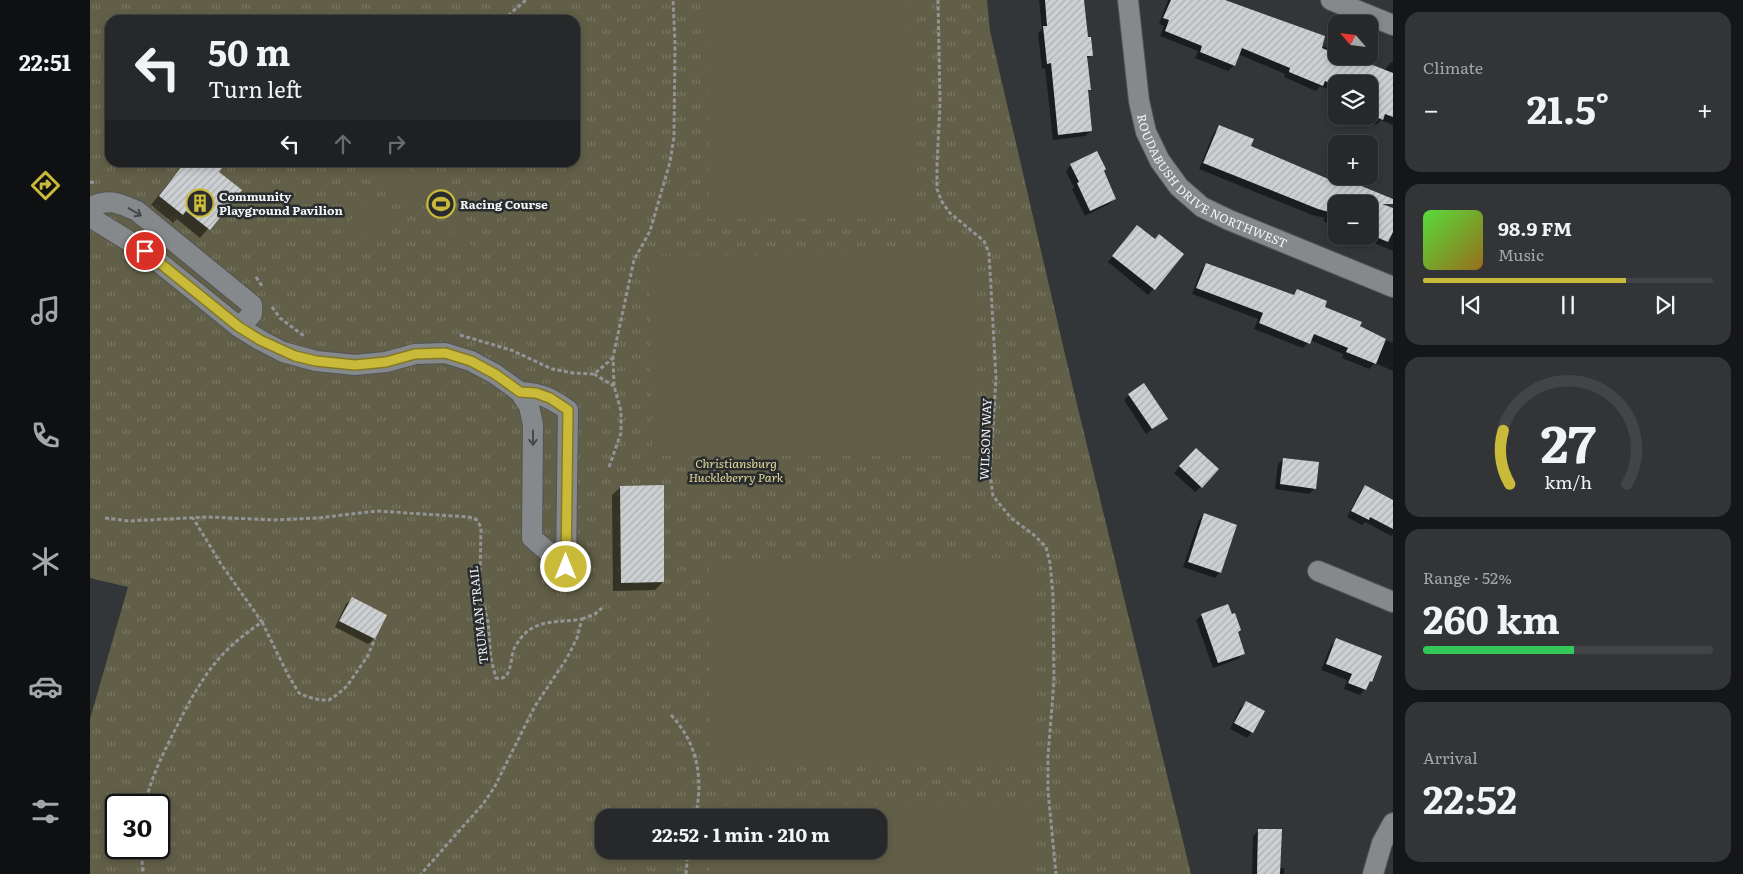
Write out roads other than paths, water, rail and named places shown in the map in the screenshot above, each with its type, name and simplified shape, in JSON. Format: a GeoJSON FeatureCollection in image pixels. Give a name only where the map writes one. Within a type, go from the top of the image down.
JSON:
{"type":"FeatureCollection","features":[{"type":"Feature","properties":{"kind":"street","name":"ROUDABUSH DRIVE NORTHWEST"},"geometry":{"type":"LineString","coordinates":[[1128,0],[1139,101],[1146,132],[1160,162],[1179,187],[1202,207],[1393,286]]}},
{"type":"Feature","properties":{"kind":"street"},"geometry":{"type":"LineString","coordinates":[[1331,0],[1393,25]]}},
{"type":"Feature","properties":{"kind":"street"},"geometry":{"type":"LineString","coordinates":[[90,207],[101,202],[115,202],[137,212],[233,288],[252,305],[252,314],[239,327]]}},
{"type":"Feature","properties":{"kind":"street"},"geometry":{"type":"LineString","coordinates":[[90,217],[145,251],[239,327],[283,352],[316,361],[355,365],[386,362],[415,354],[445,353],[471,361],[495,374],[520,392],[529,406],[533,425],[532,538],[566,567],[568,410],[550,398],[536,393],[520,392]]}},
{"type":"Feature","properties":{"kind":"street"},"geometry":{"type":"LineString","coordinates":[[1318,571],[1393,602]]}},
{"type":"Feature","properties":{"kind":"street"},"geometry":{"type":"LineString","coordinates":[[1373,874],[1382,843],[1393,823]]}},
{"type":"Feature","properties":{"kind":"place","name":"Community Playground Pavilion"},"geometry":{"type":"Point","coordinates":[200,203]}},
{"type":"Feature","properties":{"kind":"place","name":"Racing Course"},"geometry":{"type":"Point","coordinates":[441,204]}},
{"type":"Feature","properties":{"kind":"park label","name":"Christiansburg Huckleberry Park"},"geometry":{"type":"Point","coordinates":[736,470]}}]}
